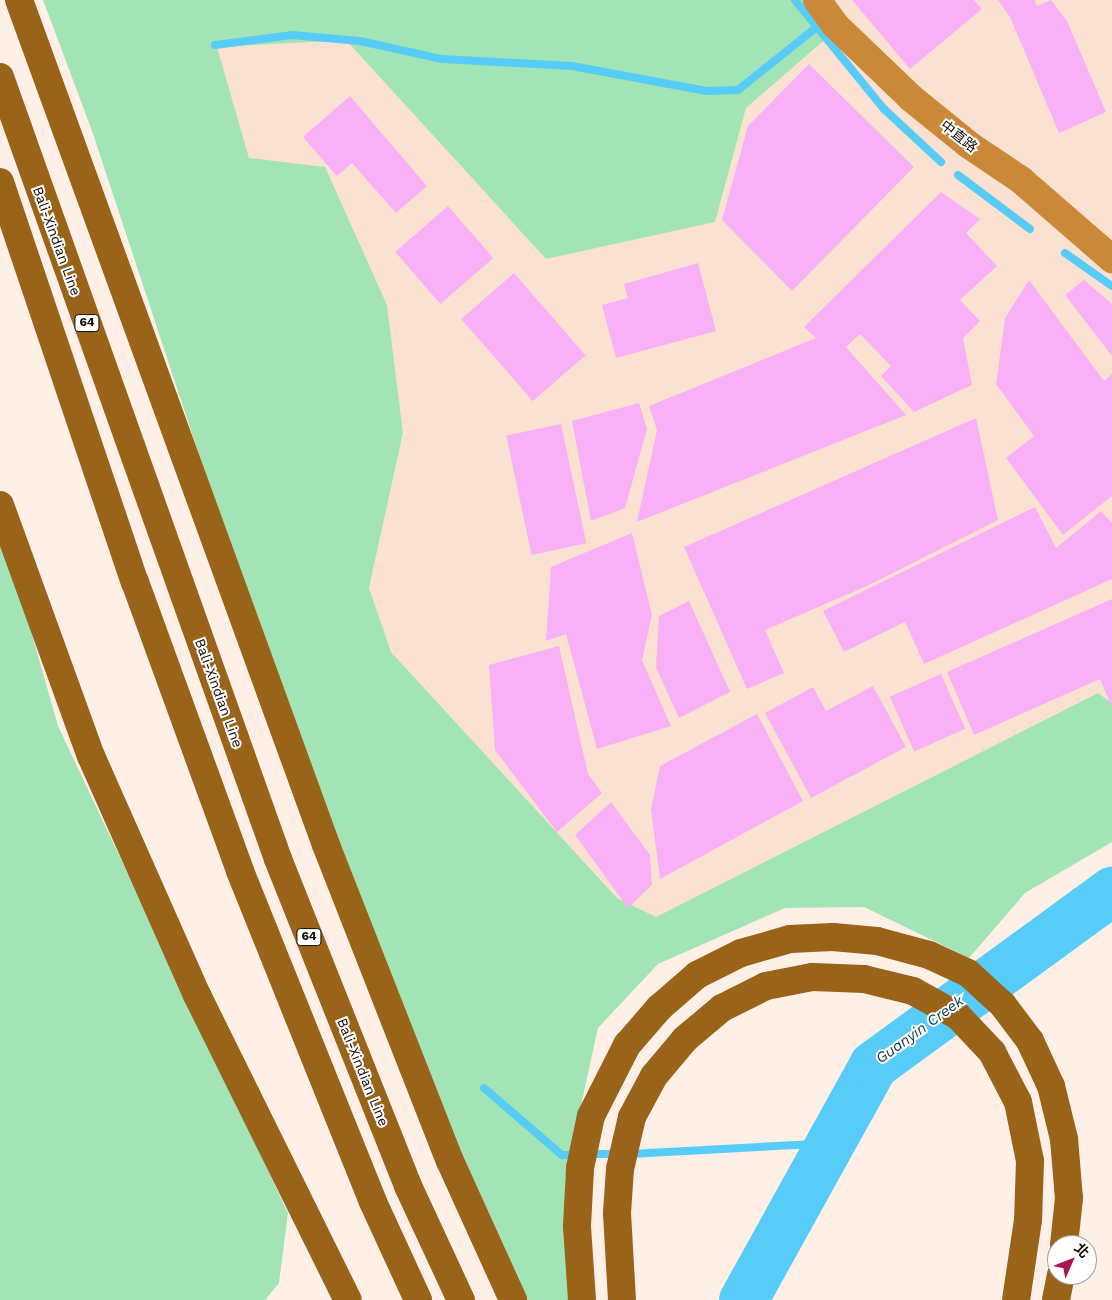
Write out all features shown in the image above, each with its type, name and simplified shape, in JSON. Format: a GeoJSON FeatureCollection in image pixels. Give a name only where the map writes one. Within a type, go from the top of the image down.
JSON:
{"type":"FeatureCollection","features":[{"type":"Feature","properties":{"kind":"highway"},"geometry":{"type":"LineString","coordinates":[[19,0],[222,553],[326,845],[450,1161],[513,1300]]}},
{"type":"Feature","properties":{"kind":"highway","name":"Bali-Xindian Line"},"geometry":{"type":"LineString","coordinates":[[0,78],[278,859],[408,1186],[461,1300]]}},
{"type":"Feature","properties":{"kind":"highway"},"geometry":{"type":"LineString","coordinates":[[0,182],[135,582],[240,871],[373,1202],[418,1300]]}},
{"type":"Feature","properties":{"kind":"highway"},"geometry":{"type":"LineString","coordinates":[[0,506],[91,756],[197,995],[348,1300]]}},
{"type":"Feature","properties":{"kind":"highway"},"geometry":{"type":"LineString","coordinates":[[582,1300],[577,1226],[580,1168],[591,1116],[628,1045],[659,1008],[697,975],[741,953],[790,939],[833,937],[877,941],[929,955],[968,973],[1003,1005],[1030,1041],[1051,1086],[1064,1139],[1069,1198],[1065,1235]]}},
{"type":"Feature","properties":{"kind":"highway"},"geometry":{"type":"LineString","coordinates":[[622,1300],[617,1222],[620,1169],[632,1117],[654,1076],[684,1040],[722,1008],[766,986],[812,977],[864,979],[913,991],[958,1016],[992,1052],[1018,1102],[1030,1161],[1028,1220],[1016,1300]]}},
{"type":"Feature","properties":{"kind":"highway"},"geometry":{"type":"LineString","coordinates":[[1056,1300],[1059,1285]]}},
{"type":"Feature","properties":{"kind":"street","name":"中直路"},"geometry":{"type":"LineString","coordinates":[[817,0],[835,25],[911,98],[969,146],[1021,180],[1112,259]]}},
{"type":"Feature","properties":{"kind":"shaded area"},"geometry":{"type":"Polygon","coordinates":[[[820,0],[1112,0],[1112,703],[1098,693],[656,917],[617,898],[391,652],[369,588],[403,433],[325,167],[249,159],[217,47],[346,39],[546,259],[715,222],[746,108],[841,27],[820,0]]]}},
{"type":"Feature","properties":{"kind":"green space"},"geometry":{"type":"Polygon","coordinates":[[[43,0],[820,0],[841,26],[746,108],[715,222],[546,259],[346,40],[217,47],[249,158],[325,167],[387,305],[403,433],[369,588],[391,652],[617,898],[656,917],[1098,693],[1112,703],[1112,842],[1025,893],[969,958],[864,907],[785,908],[658,964],[598,1028],[565,1178],[569,1300],[517,1300],[256,627],[92,131],[43,0]]]}},
{"type":"Feature","properties":{"kind":"green space"},"geometry":{"type":"Polygon","coordinates":[[[0,522],[58,726],[288,1213],[279,1283],[265,1300],[0,1300],[0,522]]]}},
{"type":"Feature","properties":{"kind":"building"},"geometry":{"type":"Polygon","coordinates":[[[852,0],[974,0],[982,9],[910,69],[852,0]]]}},
{"type":"Feature","properties":{"kind":"building"},"geometry":{"type":"Polygon","coordinates":[[[998,0],[1035,0],[1037,6],[1051,0],[1067,21],[1106,112],[1059,133],[1010,17],[998,0]]]}},
{"type":"Feature","properties":{"kind":"building"},"geometry":{"type":"Polygon","coordinates":[[[809,64],[914,167],[792,291],[722,220],[748,126],[809,64]]]}},
{"type":"Feature","properties":{"kind":"building"},"geometry":{"type":"Polygon","coordinates":[[[350,96],[427,186],[396,213],[352,163],[337,176],[303,137],[350,96]]]}},
{"type":"Feature","properties":{"kind":"building"},"geometry":{"type":"Polygon","coordinates":[[[941,192],[980,219],[966,233],[997,266],[960,300],[980,321],[963,338],[972,385],[914,412],[881,376],[891,366],[860,334],[846,347],[906,415],[637,522],[657,430],[649,406],[816,338],[804,327],[941,192]]]}},
{"type":"Feature","properties":{"kind":"building"},"geometry":{"type":"Polygon","coordinates":[[[448,206],[493,258],[440,304],[395,252],[448,206]]]}},
{"type":"Feature","properties":{"kind":"building"},"geometry":{"type":"Polygon","coordinates":[[[698,263],[716,331],[616,358],[602,305],[628,298],[624,284],[698,263]]]}},
{"type":"Feature","properties":{"kind":"building"},"geometry":{"type":"Polygon","coordinates":[[[514,273],[586,355],[533,401],[461,319],[514,273]]]}},
{"type":"Feature","properties":{"kind":"building"},"geometry":{"type":"Polygon","coordinates":[[[1029,280],[1104,381],[1112,374],[1112,496],[1063,535],[1006,458],[1034,436],[996,384],[1005,318],[1029,280]]]}},
{"type":"Feature","properties":{"kind":"building"},"geometry":{"type":"Polygon","coordinates":[[[1084,280],[1112,304],[1112,356],[1065,295],[1084,280]]]}},
{"type":"Feature","properties":{"kind":"building"},"geometry":{"type":"Polygon","coordinates":[[[639,403],[647,429],[625,508],[591,521],[572,421],[639,403]]]}},
{"type":"Feature","properties":{"kind":"building"},"geometry":{"type":"Polygon","coordinates":[[[976,418],[998,520],[867,586],[765,630],[784,673],[747,689],[684,547],[976,418]]]}},
{"type":"Feature","properties":{"kind":"building"},"geometry":{"type":"Polygon","coordinates":[[[561,424],[586,543],[532,555],[506,436],[561,424]]]}},
{"type":"Feature","properties":{"kind":"building"},"geometry":{"type":"Polygon","coordinates":[[[1035,507],[1056,548],[1101,511],[1112,523],[1112,579],[924,664],[905,622],[844,652],[823,611],[1035,507]]]}},
{"type":"Feature","properties":{"kind":"building"},"geometry":{"type":"Polygon","coordinates":[[[632,533],[652,615],[642,660],[671,726],[597,749],[566,634],[546,641],[551,567],[632,533]]]}},
{"type":"Feature","properties":{"kind":"building"},"geometry":{"type":"Polygon","coordinates":[[[1112,599],[1112,707],[1100,679],[974,735],[947,672],[1112,599]]]}},
{"type":"Feature","properties":{"kind":"building"},"geometry":{"type":"Polygon","coordinates":[[[689,601],[730,692],[679,718],[656,668],[659,616],[689,601]]]}},
{"type":"Feature","properties":{"kind":"building"},"geometry":{"type":"Polygon","coordinates":[[[559,646],[588,774],[602,793],[557,832],[495,750],[489,665],[559,646]]]}},
{"type":"Feature","properties":{"kind":"building"},"geometry":{"type":"Polygon","coordinates":[[[941,674],[965,729],[914,752],[890,697],[941,674]]]}},
{"type":"Feature","properties":{"kind":"building"},"geometry":{"type":"Polygon","coordinates":[[[873,686],[906,747],[811,798],[765,713],[813,687],[826,711],[873,686]]]}},
{"type":"Feature","properties":{"kind":"building"},"geometry":{"type":"Polygon","coordinates":[[[757,714],[803,801],[660,879],[651,809],[660,766],[757,714]]]}},
{"type":"Feature","properties":{"kind":"building"},"geometry":{"type":"Polygon","coordinates":[[[611,802],[650,855],[652,885],[628,908],[575,835],[611,802]]]}},
{"type":"Feature","properties":{"kind":"waterway"},"geometry":{"type":"LineString","coordinates":[[795,0],[884,109],[941,162]]}},
{"type":"Feature","properties":{"kind":"waterway"},"geometry":{"type":"LineString","coordinates":[[215,45],[292,35],[360,41],[442,59],[572,66],[707,91],[738,90],[817,27]]}},
{"type":"Feature","properties":{"kind":"waterway"},"geometry":{"type":"LineString","coordinates":[[958,175],[1030,229]]}},
{"type":"Feature","properties":{"kind":"waterway"},"geometry":{"type":"LineString","coordinates":[[1065,253],[1112,286]]}},
{"type":"Feature","properties":{"kind":"waterway","name":"Guanyin Creek"},"geometry":{"type":"LineString","coordinates":[[743,1300],[873,1065],[1112,891]]}},
{"type":"Feature","properties":{"kind":"waterway"},"geometry":{"type":"LineString","coordinates":[[484,1088],[562,1155],[577,1155]]}},
{"type":"Feature","properties":{"kind":"waterway"},"geometry":{"type":"LineString","coordinates":[[629,1154],[829,1143]]}},
{"type":"Feature","properties":{"kind":"waterway"},"geometry":{"type":"LineString","coordinates":[[589,1154],[617,1154]]}}]}
